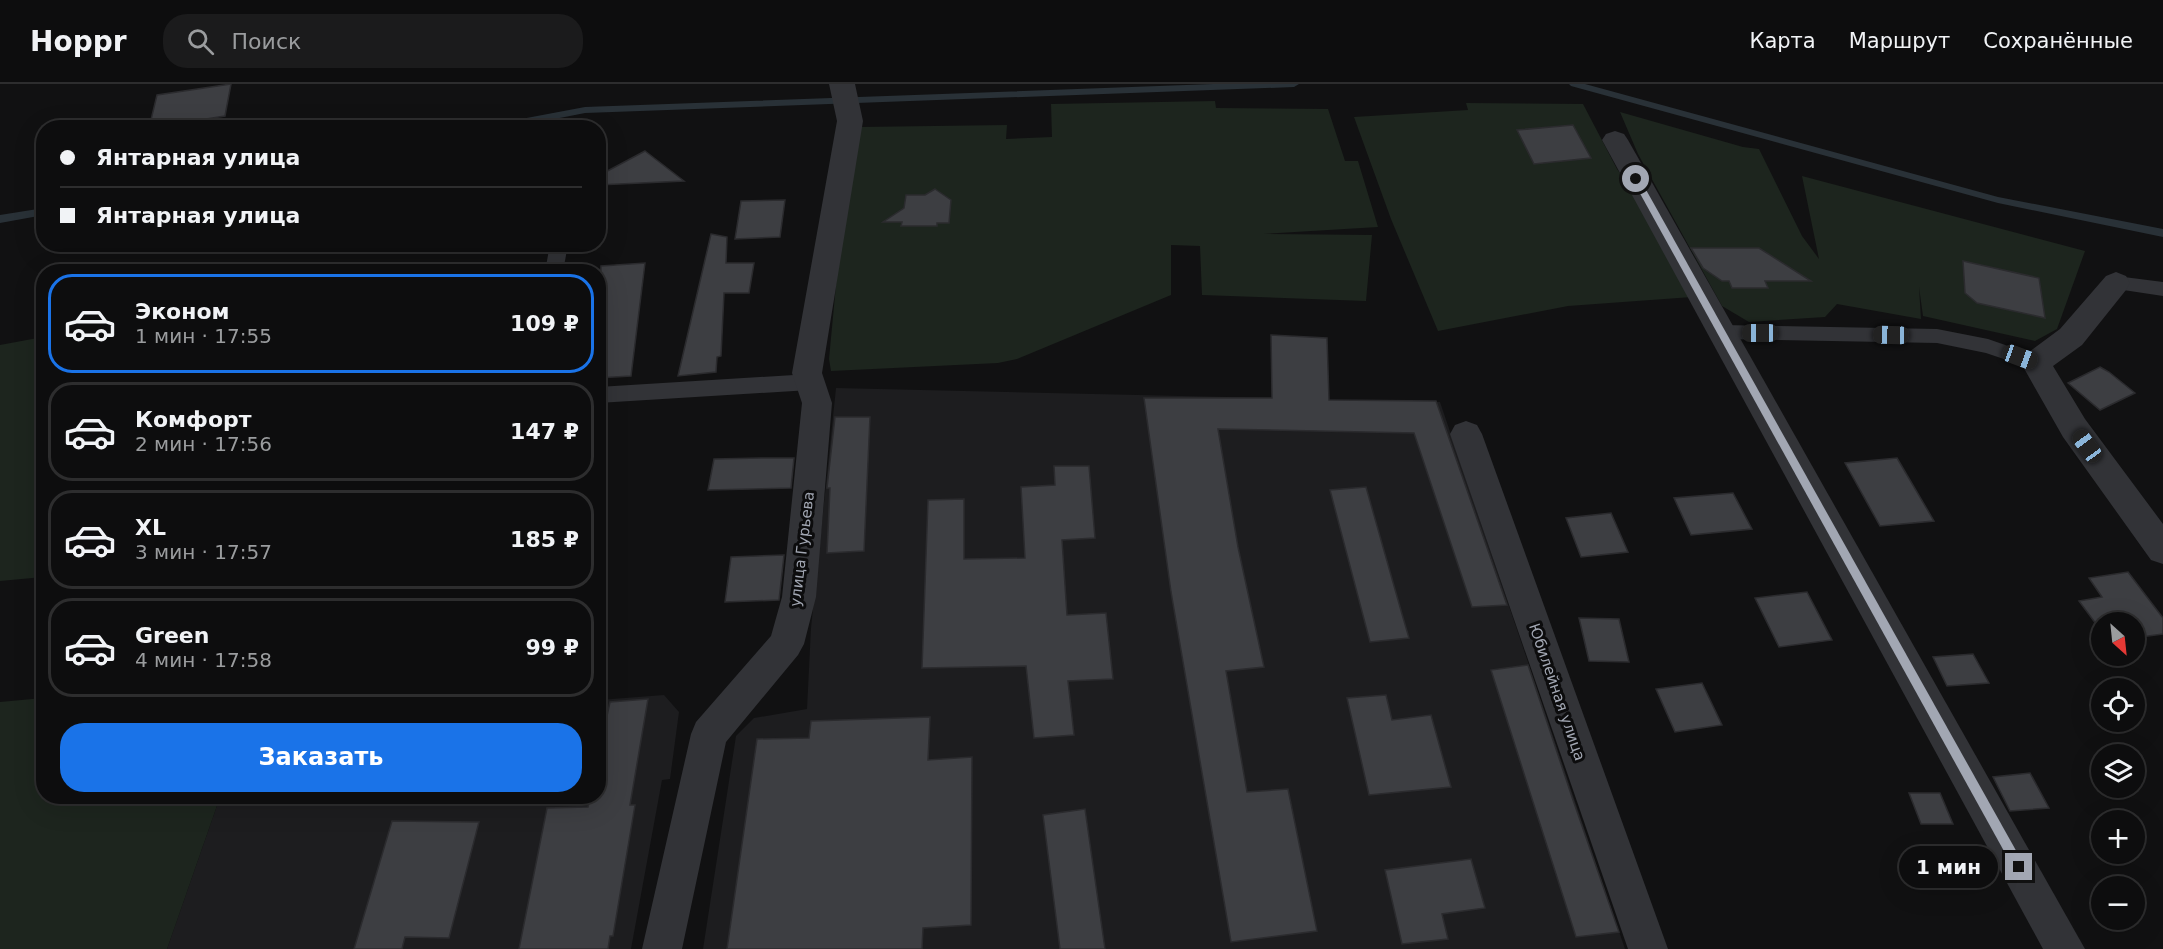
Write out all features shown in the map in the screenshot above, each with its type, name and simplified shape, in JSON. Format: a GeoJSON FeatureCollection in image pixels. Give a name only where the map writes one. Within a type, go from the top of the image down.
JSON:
{"type":"FeatureCollection","features":[{"type":"Feature","properties":{"kind":"street","name":"улица Гурьева"},"geometry":{"type":"LineString","coordinates":[[662,949],[709,734],[786,644],[799,597],[817,404],[807,373],[850,120],[842,84]]}},
{"type":"Feature","properties":{"kind":"street"},"geometry":{"type":"LineString","coordinates":[[1615,140],[2065,949]]}},
{"type":"Feature","properties":{"kind":"street"},"geometry":{"type":"LineString","coordinates":[[2116,283],[2070,337],[2036,363],[2074,428],[2163,550]]}},
{"type":"Feature","properties":{"kind":"street","name":"Юбилейная улица"},"geometry":{"type":"LineString","coordinates":[[1466,434],[1648,949]]}},
{"type":"Feature","properties":{"kind":"lane"},"geometry":{"type":"LineString","coordinates":[[2116,283],[2163,289]]}},
{"type":"Feature","properties":{"kind":"lane"},"geometry":{"type":"LineString","coordinates":[[1720,332],[1937,336],[1988,346],[2036,363]]}},
{"type":"Feature","properties":{"kind":"lane"},"geometry":{"type":"LineString","coordinates":[[606,395],[810,382]]}},
{"type":"Feature","properties":{"kind":"shaded area"},"geometry":{"type":"Polygon","coordinates":[[[1215,101],[1216,108],[1328,109],[1345,161],[1358,161],[1378,227],[1263,234],[1372,235],[1366,301],[1202,295],[1200,246],[1171,245],[1171,295],[1017,359],[998,363],[831,371],[829,359],[838,264],[860,127],[1007,125],[1006,139],[1052,137],[1051,104],[1215,101]]]}},
{"type":"Feature","properties":{"kind":"shaded area"},"geometry":{"type":"Polygon","coordinates":[[[1466,103],[1583,104],[1617,169],[1656,220],[1692,297],[1568,306],[1438,331],[1391,219],[1354,117],[1468,110],[1466,103]]]}},
{"type":"Feature","properties":{"kind":"shaded area"},"geometry":{"type":"Polygon","coordinates":[[[1620,112],[1743,147],[1759,149],[1802,236],[1819,259],[1802,176],[2085,251],[2057,329],[2035,341],[1923,316],[1919,287],[1921,319],[1837,304],[1825,317],[1749,322],[1722,306],[1638,154],[1620,112]]]}},
{"type":"Feature","properties":{"kind":"shaded area"},"geometry":{"type":"Polygon","coordinates":[[[36,338],[36,578],[0,581],[0,345],[36,338]]]}},
{"type":"Feature","properties":{"kind":"shaded area"},"geometry":{"type":"Polygon","coordinates":[[[836,388],[1440,402],[1625,949],[703,949],[736,736],[754,718],[807,709],[811,628],[836,388]]]}},
{"type":"Feature","properties":{"kind":"shaded area"},"geometry":{"type":"Polygon","coordinates":[[[664,695],[679,712],[670,779],[662,780],[631,949],[167,949],[218,804],[606,804],[606,699],[664,695]]]}},
{"type":"Feature","properties":{"kind":"shaded area"},"geometry":{"type":"Polygon","coordinates":[[[36,699],[36,804],[218,804],[167,949],[0,949],[0,702],[36,699]]]}},
{"type":"Feature","properties":{"kind":"building"},"geometry":{"type":"Polygon","coordinates":[[[231,84],[225,116],[200,120],[151,120],[157,95],[231,84]]]}},
{"type":"Feature","properties":{"kind":"building"},"geometry":{"type":"Polygon","coordinates":[[[1573,125],[1591,158],[1534,164],[1517,130],[1573,125]]]}},
{"type":"Feature","properties":{"kind":"building"},"geometry":{"type":"Polygon","coordinates":[[[645,151],[684,181],[606,185],[606,172],[645,151]]]}},
{"type":"Feature","properties":{"kind":"building"},"geometry":{"type":"Polygon","coordinates":[[[935,189],[951,200],[949,223],[937,223],[937,226],[901,226],[902,222],[883,222],[904,208],[906,195],[925,195],[935,189]]]}},
{"type":"Feature","properties":{"kind":"building"},"geometry":{"type":"Polygon","coordinates":[[[785,200],[780,237],[735,239],[741,201],[785,200]]]}},
{"type":"Feature","properties":{"kind":"building"},"geometry":{"type":"Polygon","coordinates":[[[711,234],[727,237],[726,263],[754,263],[749,293],[724,293],[721,356],[717,357],[716,372],[678,376],[711,234]]]}},
{"type":"Feature","properties":{"kind":"building"},"geometry":{"type":"Polygon","coordinates":[[[1691,248],[1759,248],[1811,281],[1765,281],[1768,288],[1732,288],[1729,281],[1722,281],[1703,268],[1691,248]]]}},
{"type":"Feature","properties":{"kind":"building"},"geometry":{"type":"Polygon","coordinates":[[[1963,261],[2039,278],[2045,318],[1977,303],[1965,293],[1963,261]]]}},
{"type":"Feature","properties":{"kind":"building"},"geometry":{"type":"Polygon","coordinates":[[[645,263],[631,376],[606,378],[606,266],[645,263]]]}},
{"type":"Feature","properties":{"kind":"building"},"geometry":{"type":"Polygon","coordinates":[[[1271,335],[1327,338],[1329,400],[1436,401],[1507,605],[1472,607],[1414,433],[1218,429],[1238,547],[1264,667],[1226,671],[1247,792],[1288,789],[1317,931],[1231,942],[1171,592],[1144,398],[1272,398],[1271,335]]]}},
{"type":"Feature","properties":{"kind":"building"},"geometry":{"type":"Polygon","coordinates":[[[2100,367],[2135,393],[2100,410],[2068,383],[2100,367]]]}},
{"type":"Feature","properties":{"kind":"building"},"geometry":{"type":"Polygon","coordinates":[[[835,417],[870,417],[864,551],[827,553],[830,488],[827,488],[835,417]]]}},
{"type":"Feature","properties":{"kind":"building"},"geometry":{"type":"Polygon","coordinates":[[[794,458],[791,488],[708,490],[714,459],[794,458]]]}},
{"type":"Feature","properties":{"kind":"building"},"geometry":{"type":"Polygon","coordinates":[[[1897,458],[1934,521],[1880,526],[1845,463],[1897,458]]]}},
{"type":"Feature","properties":{"kind":"building"},"geometry":{"type":"Polygon","coordinates":[[[1054,466],[1089,466],[1095,538],[1062,540],[1067,615],[1106,613],[1113,679],[1068,681],[1074,735],[1034,738],[1026,666],[922,668],[928,500],[964,499],[964,559],[1025,558],[1021,487],[1055,485],[1054,466]]]}},
{"type":"Feature","properties":{"kind":"building"},"geometry":{"type":"Polygon","coordinates":[[[1366,487],[1409,638],[1370,642],[1330,490],[1366,487]]]}},
{"type":"Feature","properties":{"kind":"building"},"geometry":{"type":"Polygon","coordinates":[[[1733,493],[1752,529],[1691,535],[1674,498],[1733,493]]]}},
{"type":"Feature","properties":{"kind":"building"},"geometry":{"type":"Polygon","coordinates":[[[1611,513],[1628,552],[1581,557],[1566,518],[1611,513]]]}},
{"type":"Feature","properties":{"kind":"building"},"geometry":{"type":"Polygon","coordinates":[[[784,555],[779,600],[725,602],[731,557],[784,555]]]}},
{"type":"Feature","properties":{"kind":"building"},"geometry":{"type":"Polygon","coordinates":[[[2128,572],[2163,618],[2163,634],[2145,636],[2145,612],[2091,612],[2091,617],[2079,601],[2102,597],[2089,578],[2128,572]]]}},
{"type":"Feature","properties":{"kind":"building"},"geometry":{"type":"Polygon","coordinates":[[[1807,592],[1832,640],[1779,647],[1755,598],[1807,592]]]}},
{"type":"Feature","properties":{"kind":"building"},"geometry":{"type":"Polygon","coordinates":[[[1579,618],[1619,619],[1629,662],[1589,661],[1579,618]]]}},
{"type":"Feature","properties":{"kind":"building"},"geometry":{"type":"Polygon","coordinates":[[[1973,654],[1989,683],[1947,686],[1933,657],[1973,654]]]}},
{"type":"Feature","properties":{"kind":"building"},"geometry":{"type":"Polygon","coordinates":[[[1528,665],[1619,932],[1576,937],[1491,670],[1528,665]]]}},
{"type":"Feature","properties":{"kind":"building"},"geometry":{"type":"Polygon","coordinates":[[[1702,683],[1722,725],[1675,732],[1656,689],[1702,683]]]}},
{"type":"Feature","properties":{"kind":"building"},"geometry":{"type":"Polygon","coordinates":[[[1386,695],[1392,720],[1431,715],[1451,787],[1369,795],[1347,698],[1386,695]]]}},
{"type":"Feature","properties":{"kind":"building"},"geometry":{"type":"Polygon","coordinates":[[[648,699],[630,805],[635,805],[613,936],[610,936],[608,949],[519,949],[547,808],[606,804],[606,720],[610,702],[648,699]]]}},
{"type":"Feature","properties":{"kind":"building"},"geometry":{"type":"Polygon","coordinates":[[[930,717],[928,760],[972,757],[971,925],[923,928],[922,949],[727,949],[757,739],[809,738],[811,721],[930,717]]]}},
{"type":"Feature","properties":{"kind":"building"},"geometry":{"type":"Polygon","coordinates":[[[2030,773],[2049,808],[2010,811],[1993,777],[2030,773]]]}},
{"type":"Feature","properties":{"kind":"building"},"geometry":{"type":"Polygon","coordinates":[[[1909,793],[1940,793],[1953,824],[1921,824],[1909,793]]]}},
{"type":"Feature","properties":{"kind":"building"},"geometry":{"type":"Polygon","coordinates":[[[1085,809],[1105,949],[1060,949],[1043,815],[1085,809]]]}},
{"type":"Feature","properties":{"kind":"building"},"geometry":{"type":"Polygon","coordinates":[[[392,821],[479,822],[449,938],[405,937],[402,949],[354,949],[392,821]]]}},
{"type":"Feature","properties":{"kind":"building"},"geometry":{"type":"Polygon","coordinates":[[[1471,859],[1485,908],[1442,914],[1448,939],[1402,944],[1385,870],[1471,859]]]}},
{"type":"Feature","properties":{"kind":"waterway"},"geometry":{"type":"LineString","coordinates":[[532,120],[585,110],[1294,84]]}},
{"type":"Feature","properties":{"kind":"waterway"},"geometry":{"type":"LineString","coordinates":[[1574,84],[1998,200],[2163,233]]}},
{"type":"Feature","properties":{"kind":"waterway"},"geometry":{"type":"LineString","coordinates":[[0,219],[36,212]]}},
{"type":"Feature","properties":{"kind":"route"},"geometry":{"type":"LineString","coordinates":[[1636,179],[2019,867]]}}]}
